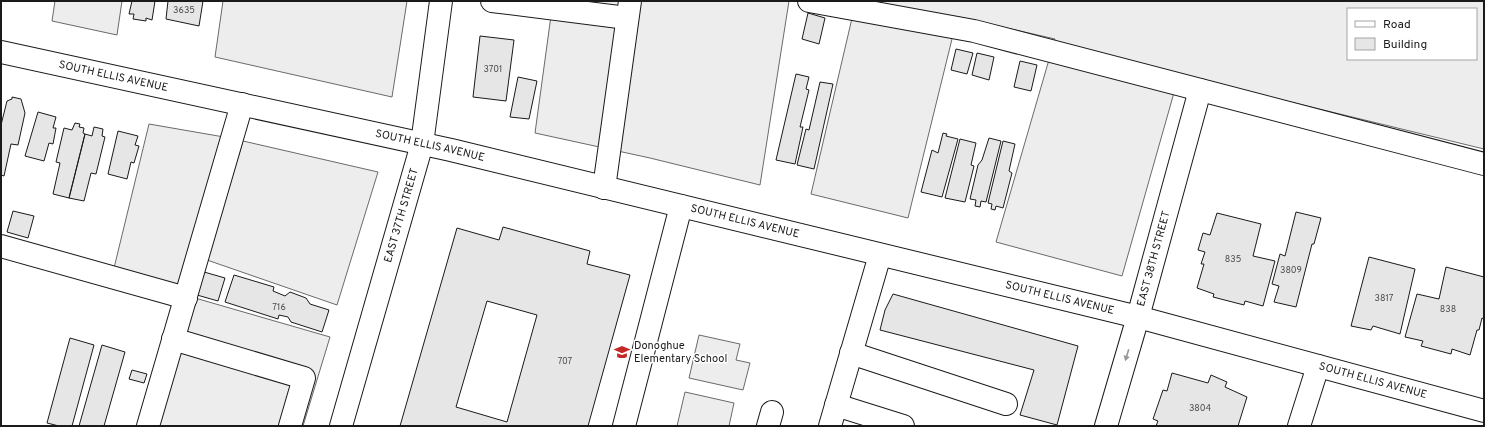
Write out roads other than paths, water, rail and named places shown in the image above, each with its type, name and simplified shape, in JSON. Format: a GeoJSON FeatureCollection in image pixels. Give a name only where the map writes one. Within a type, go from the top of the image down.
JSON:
{"type":"FeatureCollection","features":[{"type":"Feature","properties":{"kind":"street","name":"EAST 37TH STREET"},"geometry":{"type":"LineString","coordinates":[[341,426],[422,144],[441,1]]}},
{"type":"Feature","properties":{"kind":"street"},"geometry":{"type":"LineString","coordinates":[[492,1],[628,9],[604,188]]}},
{"type":"Feature","properties":{"kind":"street"},"geometry":{"type":"LineString","coordinates":[[809,1],[974,31],[1484,164]]}},
{"type":"Feature","properties":{"kind":"street","name":"SOUTH ELLIS AVENUE"},"geometry":{"type":"LineString","coordinates":[[1,52],[422,144],[680,206],[1138,317],[1484,411]]}},
{"type":"Feature","properties":{"kind":"street","name":"EAST 38TH STREET"},"geometry":{"type":"LineString","coordinates":[[1106,426],[1138,317],[1200,90]]}},
{"type":"Feature","properties":{"kind":"street"},"geometry":{"type":"LineString","coordinates":[[150,425],[173,340],[242,104]]}},
{"type":"Feature","properties":{"kind":"street"},"geometry":{"type":"LineString","coordinates":[[624,426],[680,206]]}},
{"type":"Feature","properties":{"kind":"street"},"geometry":{"type":"LineString","coordinates":[[1,246],[186,298]]}},
{"type":"Feature","properties":{"kind":"street"},"geometry":{"type":"LineString","coordinates":[[830,426],[880,255]]}},
{"type":"Feature","properties":{"kind":"street"},"geometry":{"type":"LineString","coordinates":[[173,340],[304,378],[290,426]]}},
{"type":"Feature","properties":{"kind":"street"},"geometry":{"type":"LineString","coordinates":[[851,353],[1006,404]]}},
{"type":"Feature","properties":{"kind":"street"},"geometry":{"type":"LineString","coordinates":[[1299,426],[1318,366]]}},
{"type":"Feature","properties":{"kind":"street"},"geometry":{"type":"LineString","coordinates":[[836,405],[903,426]]}},
{"type":"Feature","properties":{"kind":"place","name":"Donoghue Elementary School"},"geometry":{"type":"Point","coordinates":[622,352]}}]}
